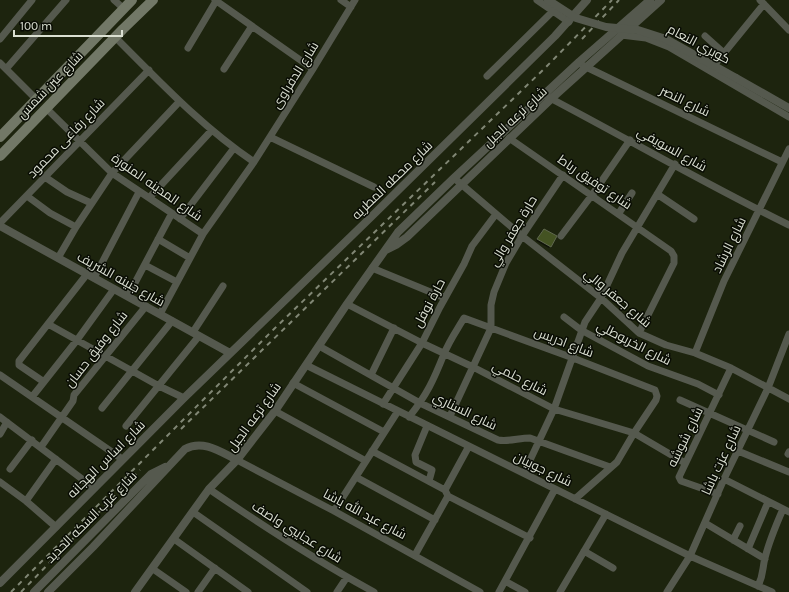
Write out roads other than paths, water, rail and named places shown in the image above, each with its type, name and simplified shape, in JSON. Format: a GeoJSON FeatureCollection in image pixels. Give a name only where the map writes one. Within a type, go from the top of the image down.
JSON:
{"type":"FeatureCollection","features":[{"type":"Feature","properties":{"kind":"main road","name":"شارع عين شمس"},"geometry":{"type":"LineString","coordinates":[[0,137],[132,0]]}},
{"type":"Feature","properties":{"kind":"main road","name":"شارع عين شمس"},"geometry":{"type":"LineString","coordinates":[[0,156],[153,0]]}},
{"type":"Feature","properties":{"kind":"street"},"geometry":{"type":"LineString","coordinates":[[0,39],[32,0]]}},
{"type":"Feature","properties":{"kind":"street"},"geometry":{"type":"LineString","coordinates":[[6,69],[66,0]]}},
{"type":"Feature","properties":{"kind":"street"},"geometry":{"type":"LineString","coordinates":[[114,0],[123,8]]}},
{"type":"Feature","properties":{"kind":"street"},"geometry":{"type":"LineString","coordinates":[[341,0],[351,7]]}},
{"type":"Feature","properties":{"kind":"street","name":"شارع الدفراوى"},"geometry":{"type":"LineString","coordinates":[[160,314],[203,234],[254,162],[355,0]]}},
{"type":"Feature","properties":{"kind":"street"},"geometry":{"type":"LineString","coordinates":[[537,0],[569,22]]}},
{"type":"Feature","properties":{"kind":"street","name":"كوبري النعام"},"geometry":{"type":"LineString","coordinates":[[548,0],[576,18],[591,23],[606,27],[638,30],[666,39],[789,108]]}},
{"type":"Feature","properties":{"kind":"street","name":"شارع محطه المطريه"},"geometry":{"type":"LineString","coordinates":[[230,353],[370,218],[569,22],[586,0]]}},
{"type":"Feature","properties":{"kind":"street","name":"شارع ترعه الجبل"},"geometry":{"type":"LineString","coordinates":[[135,592],[209,489],[237,460],[275,411],[318,346],[398,232],[454,178],[548,97],[650,0]]}},
{"type":"Feature","properties":{"kind":"street","name":"شارع ترعه الجبل"},"geometry":{"type":"LineString","coordinates":[[582,65],[621,35],[661,0]]}},
{"type":"Feature","properties":{"kind":"street"},"geometry":{"type":"LineString","coordinates":[[188,48],[216,1],[313,69]]}},
{"type":"Feature","properties":{"kind":"street"},"geometry":{"type":"LineString","coordinates":[[710,70],[762,2],[789,30]]}},
{"type":"Feature","properties":{"kind":"street"},"geometry":{"type":"LineString","coordinates":[[487,76],[553,11]]}},
{"type":"Feature","properties":{"kind":"street"},"geometry":{"type":"LineString","coordinates":[[224,69],[252,26]]}},
{"type":"Feature","properties":{"kind":"street"},"geometry":{"type":"LineString","coordinates":[[621,35],[640,37],[658,42],[710,70],[789,117]]}},
{"type":"Feature","properties":{"kind":"street"},"geometry":{"type":"LineString","coordinates":[[705,36],[724,53]]}},
{"type":"Feature","properties":{"kind":"street"},"geometry":{"type":"LineString","coordinates":[[116,37],[179,102],[234,148],[254,162]]}},
{"type":"Feature","properties":{"kind":"street"},"geometry":{"type":"LineString","coordinates":[[0,63],[36,99]]}},
{"type":"Feature","properties":{"kind":"street","name":"شارع النصر"},"geometry":{"type":"LineString","coordinates":[[582,65],[782,162]]}},
{"type":"Feature","properties":{"kind":"street","name":"شارع رفاعى محمود"},"geometry":{"type":"LineString","coordinates":[[0,224],[149,70]]}},
{"type":"Feature","properties":{"kind":"street","name":"شارع ترعه الجبل"},"geometry":{"type":"LineString","coordinates":[[385,250],[396,245],[407,237],[509,138],[548,97]]}},
{"type":"Feature","properties":{"kind":"street","name":"شارع السويفي"},"geometry":{"type":"LineString","coordinates":[[548,97],[758,210],[789,225]]}},
{"type":"Feature","properties":{"kind":"street"},"geometry":{"type":"LineString","coordinates":[[58,258],[91,203],[112,173],[179,102]]}},
{"type":"Feature","properties":{"kind":"street","name":"شارع المدينه المنورة"},"geometry":{"type":"LineString","coordinates":[[46,108],[112,173],[203,234]]}},
{"type":"Feature","properties":{"kind":"street"},"geometry":{"type":"LineString","coordinates":[[149,198],[212,130]]}},
{"type":"Feature","properties":{"kind":"street"},"geometry":{"type":"LineString","coordinates":[[270,137],[374,187]]}},
{"type":"Feature","properties":{"kind":"street","name":"شارع توفيق رباط"},"geometry":{"type":"LineString","coordinates":[[509,138],[671,250],[674,256],[674,263],[638,333]]}},
{"type":"Feature","properties":{"kind":"street"},"geometry":{"type":"LineString","coordinates":[[561,236],[592,195],[630,140]]}},
{"type":"Feature","properties":{"kind":"street"},"geometry":{"type":"LineString","coordinates":[[180,218],[234,148]]}},
{"type":"Feature","properties":{"kind":"street","name":"شارع الرشاد"},"geometry":{"type":"LineString","coordinates":[[695,353],[724,282],[789,149]]}},
{"type":"Feature","properties":{"kind":"street"},"geometry":{"type":"LineString","coordinates":[[524,473],[538,440],[554,409],[582,330],[601,298],[622,254],[675,164]]}},
{"type":"Feature","properties":{"kind":"street","name":"حارة جعفر والي"},"geometry":{"type":"LineString","coordinates":[[491,328],[491,305],[494,292],[506,264],[522,236],[563,175]]}},
{"type":"Feature","properties":{"kind":"street"},"geometry":{"type":"LineString","coordinates":[[45,177],[67,192],[91,203]]}},
{"type":"Feature","properties":{"kind":"street","name":"شارع جعفر والي"},"geometry":{"type":"LineString","coordinates":[[454,178],[522,236],[601,298],[638,333],[666,345],[695,353],[731,368],[789,398]]}},
{"type":"Feature","properties":{"kind":"street"},"geometry":{"type":"LineString","coordinates":[[44,382],[20,366],[18,363],[48,324],[90,276],[139,192]]}},
{"type":"Feature","properties":{"kind":"street"},"geometry":{"type":"LineString","coordinates":[[619,213],[632,193]]}},
{"type":"Feature","properties":{"kind":"street"},"geometry":{"type":"LineString","coordinates":[[657,194],[694,219]]}},
{"type":"Feature","properties":{"kind":"street"},"geometry":{"type":"LineString","coordinates":[[27,196],[50,213],[76,227]]}},
{"type":"Feature","properties":{"kind":"street"},"geometry":{"type":"LineString","coordinates":[[128,296],[172,213]]}},
{"type":"Feature","properties":{"kind":"street","name":"حارة نوفل"},"geometry":{"type":"LineString","coordinates":[[383,404],[422,343],[472,246],[496,214]]}},
{"type":"Feature","properties":{"kind":"street","name":"شارع جنينه الشريف"},"geometry":{"type":"LineString","coordinates":[[0,224],[90,276],[230,353]]}},
{"type":"Feature","properties":{"kind":"street"},"geometry":{"type":"LineString","coordinates":[[158,239],[190,258]]}},
{"type":"Feature","properties":{"kind":"street"},"geometry":{"type":"LineString","coordinates":[[145,265],[177,282]]}},
{"type":"Feature","properties":{"kind":"street"},"geometry":{"type":"LineString","coordinates":[[372,268],[445,298]]}},
{"type":"Feature","properties":{"kind":"street"},"geometry":{"type":"LineString","coordinates":[[126,426],[159,386],[196,334],[223,286]]}},
{"type":"Feature","properties":{"kind":"street"},"geometry":{"type":"LineString","coordinates":[[32,397],[77,340],[114,289]]}},
{"type":"Feature","properties":{"kind":"street","name":"شارع حلمي"},"geometry":{"type":"LineString","coordinates":[[348,304],[554,409],[634,433],[685,462]]}},
{"type":"Feature","properties":{"kind":"street","name":"شارع وفيق حسان"},"geometry":{"type":"LineString","coordinates":[[41,447],[73,401],[74,395],[146,306]]}},
{"type":"Feature","properties":{"kind":"street","name":"شارع الخربوطلي"},"geometry":{"type":"LineString","coordinates":[[564,317],[582,330],[648,366],[698,384],[719,395]]}},
{"type":"Feature","properties":{"kind":"street","name":"شارع ادريس"},"geometry":{"type":"LineString","coordinates":[[444,353],[464,318],[655,390],[657,396],[656,400],[634,433]]}},
{"type":"Feature","properties":{"kind":"street"},"geometry":{"type":"LineString","coordinates":[[102,408],[172,321]]}},
{"type":"Feature","properties":{"kind":"street"},"geometry":{"type":"LineString","coordinates":[[48,324],[159,386],[184,398]]}},
{"type":"Feature","properties":{"kind":"street"},"geometry":{"type":"LineString","coordinates":[[370,375],[394,328]]}},
{"type":"Feature","properties":{"kind":"street"},"geometry":{"type":"LineString","coordinates":[[450,416],[491,328]]}},
{"type":"Feature","properties":{"kind":"street","name":"شارع عزت باشا"},"geometry":{"type":"LineString","coordinates":[[667,592],[690,556],[724,479],[768,388],[789,334]]}},
{"type":"Feature","properties":{"kind":"street","name":"شارع السناري"},"geometry":{"type":"LineString","coordinates":[[318,346],[420,403],[498,440],[505,441],[530,438],[610,467]]}},
{"type":"Feature","properties":{"kind":"street","name":"شارع اساس الهجانه"},"geometry":{"type":"LineString","coordinates":[[0,583],[122,459],[230,353]]}},
{"type":"Feature","properties":{"kind":"street"},"geometry":{"type":"LineString","coordinates":[[409,417],[420,403],[435,377],[444,353]]}},
{"type":"Feature","properties":{"kind":"street","name":"شارع جوبيان"},"geometry":{"type":"LineString","coordinates":[[306,365],[690,556],[772,592]]}},
{"type":"Feature","properties":{"kind":"street","name":"شارع شوشه"},"geometry":{"type":"LineString","coordinates":[[718,494],[681,481],[679,474],[731,368]]}},
{"type":"Feature","properties":{"kind":"street"},"geometry":{"type":"LineString","coordinates":[[0,375],[122,459]]}},
{"type":"Feature","properties":{"kind":"street"},"geometry":{"type":"LineString","coordinates":[[294,383],[384,432]]}},
{"type":"Feature","properties":{"kind":"street"},"geometry":{"type":"LineString","coordinates":[[680,400],[774,442]]}},
{"type":"Feature","properties":{"kind":"street"},"geometry":{"type":"LineString","coordinates":[[275,411],[366,461]]}},
{"type":"Feature","properties":{"kind":"street"},"geometry":{"type":"LineString","coordinates":[[334,511],[398,411]]}},
{"type":"Feature","properties":{"kind":"street"},"geometry":{"type":"LineString","coordinates":[[0,417],[94,488]]}},
{"type":"Feature","properties":{"kind":"street"},"geometry":{"type":"LineString","coordinates":[[0,434],[7,422]]}},
{"type":"Feature","properties":{"kind":"street"},"geometry":{"type":"LineString","coordinates":[[427,426],[415,455],[416,462],[432,470],[429,481]]}},
{"type":"Feature","properties":{"kind":"street"},"geometry":{"type":"LineString","coordinates":[[575,498],[617,462],[634,433]]}},
{"type":"Feature","properties":{"kind":"street"},"geometry":{"type":"LineString","coordinates":[[10,469],[32,440]]}},
{"type":"Feature","properties":{"kind":"street","name":"شارع غرب السكه الحديد"},"geometry":{"type":"LineString","coordinates":[[48,592],[185,449],[196,445],[208,446],[237,460]]}},
{"type":"Feature","properties":{"kind":"street"},"geometry":{"type":"LineString","coordinates":[[415,555],[435,520],[469,446]]}},
{"type":"Feature","properties":{"kind":"street"},"geometry":{"type":"LineString","coordinates":[[372,451],[429,481],[447,493],[530,538]]}},
{"type":"Feature","properties":{"kind":"street"},"geometry":{"type":"LineString","coordinates":[[738,451],[789,472]]}},
{"type":"Feature","properties":{"kind":"street"},"geometry":{"type":"LineString","coordinates":[[26,502],[56,459]]}},
{"type":"Feature","properties":{"kind":"street","name":"شارع عبد الله باشا"},"geometry":{"type":"LineString","coordinates":[[237,460],[334,511],[480,592]]}},
{"type":"Feature","properties":{"kind":"street","name":"شارع غرب السكه الحديد"},"geometry":{"type":"LineString","coordinates":[[34,592],[151,474],[169,466]]}},
{"type":"Feature","properties":{"kind":"street"},"geometry":{"type":"LineString","coordinates":[[356,477],[435,520]]}},
{"type":"Feature","properties":{"kind":"street"},"geometry":{"type":"LineString","coordinates":[[724,479],[768,502],[787,510],[772,533],[762,577],[758,586]]}},
{"type":"Feature","properties":{"kind":"street"},"geometry":{"type":"LineString","coordinates":[[0,482],[56,527]]}},
{"type":"Feature","properties":{"kind":"street","name":"شارع عجايبي واصف"},"geometry":{"type":"LineString","coordinates":[[209,489],[277,535],[374,592]]}},
{"type":"Feature","properties":{"kind":"street"},"geometry":{"type":"LineString","coordinates":[[499,592],[556,489]]}},
{"type":"Feature","properties":{"kind":"street"},"geometry":{"type":"LineString","coordinates":[[748,549],[768,502]]}},
{"type":"Feature","properties":{"kind":"street"},"geometry":{"type":"LineString","coordinates":[[193,512],[307,592]]}},
{"type":"Feature","properties":{"kind":"street"},"geometry":{"type":"LineString","coordinates":[[560,592],[606,514]]}},
{"type":"Feature","properties":{"kind":"street"},"geometry":{"type":"LineString","coordinates":[[705,523],[765,559]]}},
{"type":"Feature","properties":{"kind":"street"},"geometry":{"type":"LineString","coordinates":[[733,540],[740,526]]}},
{"type":"Feature","properties":{"kind":"street"},"geometry":{"type":"LineString","coordinates":[[174,539],[248,592]]}},
{"type":"Feature","properties":{"kind":"street"},"geometry":{"type":"LineString","coordinates":[[584,550],[613,568]]}},
{"type":"Feature","properties":{"kind":"street"},"geometry":{"type":"LineString","coordinates":[[153,568],[186,592]]}},
{"type":"Feature","properties":{"kind":"street"},"geometry":{"type":"LineString","coordinates":[[198,592],[215,568]]}},
{"type":"Feature","properties":{"kind":"street"},"geometry":{"type":"LineString","coordinates":[[337,592],[347,577]]}},
{"type":"Feature","properties":{"kind":"street"},"geometry":{"type":"LineString","coordinates":[[505,581],[525,592]]}},
{"type":"Feature","properties":{"kind":"railway"},"geometry":{"type":"LineString","coordinates":[[11,592],[274,329],[545,68],[612,0]]}},
{"type":"Feature","properties":{"kind":"railway"},"geometry":{"type":"LineString","coordinates":[[582,39],[619,0]]}},
{"type":"Feature","properties":{"kind":"railway"},"geometry":{"type":"LineString","coordinates":[[181,429],[435,182]]}},
{"type":"Feature","properties":{"kind":"railway"},"geometry":{"type":"LineString","coordinates":[[21,592],[140,470]]}}]}
